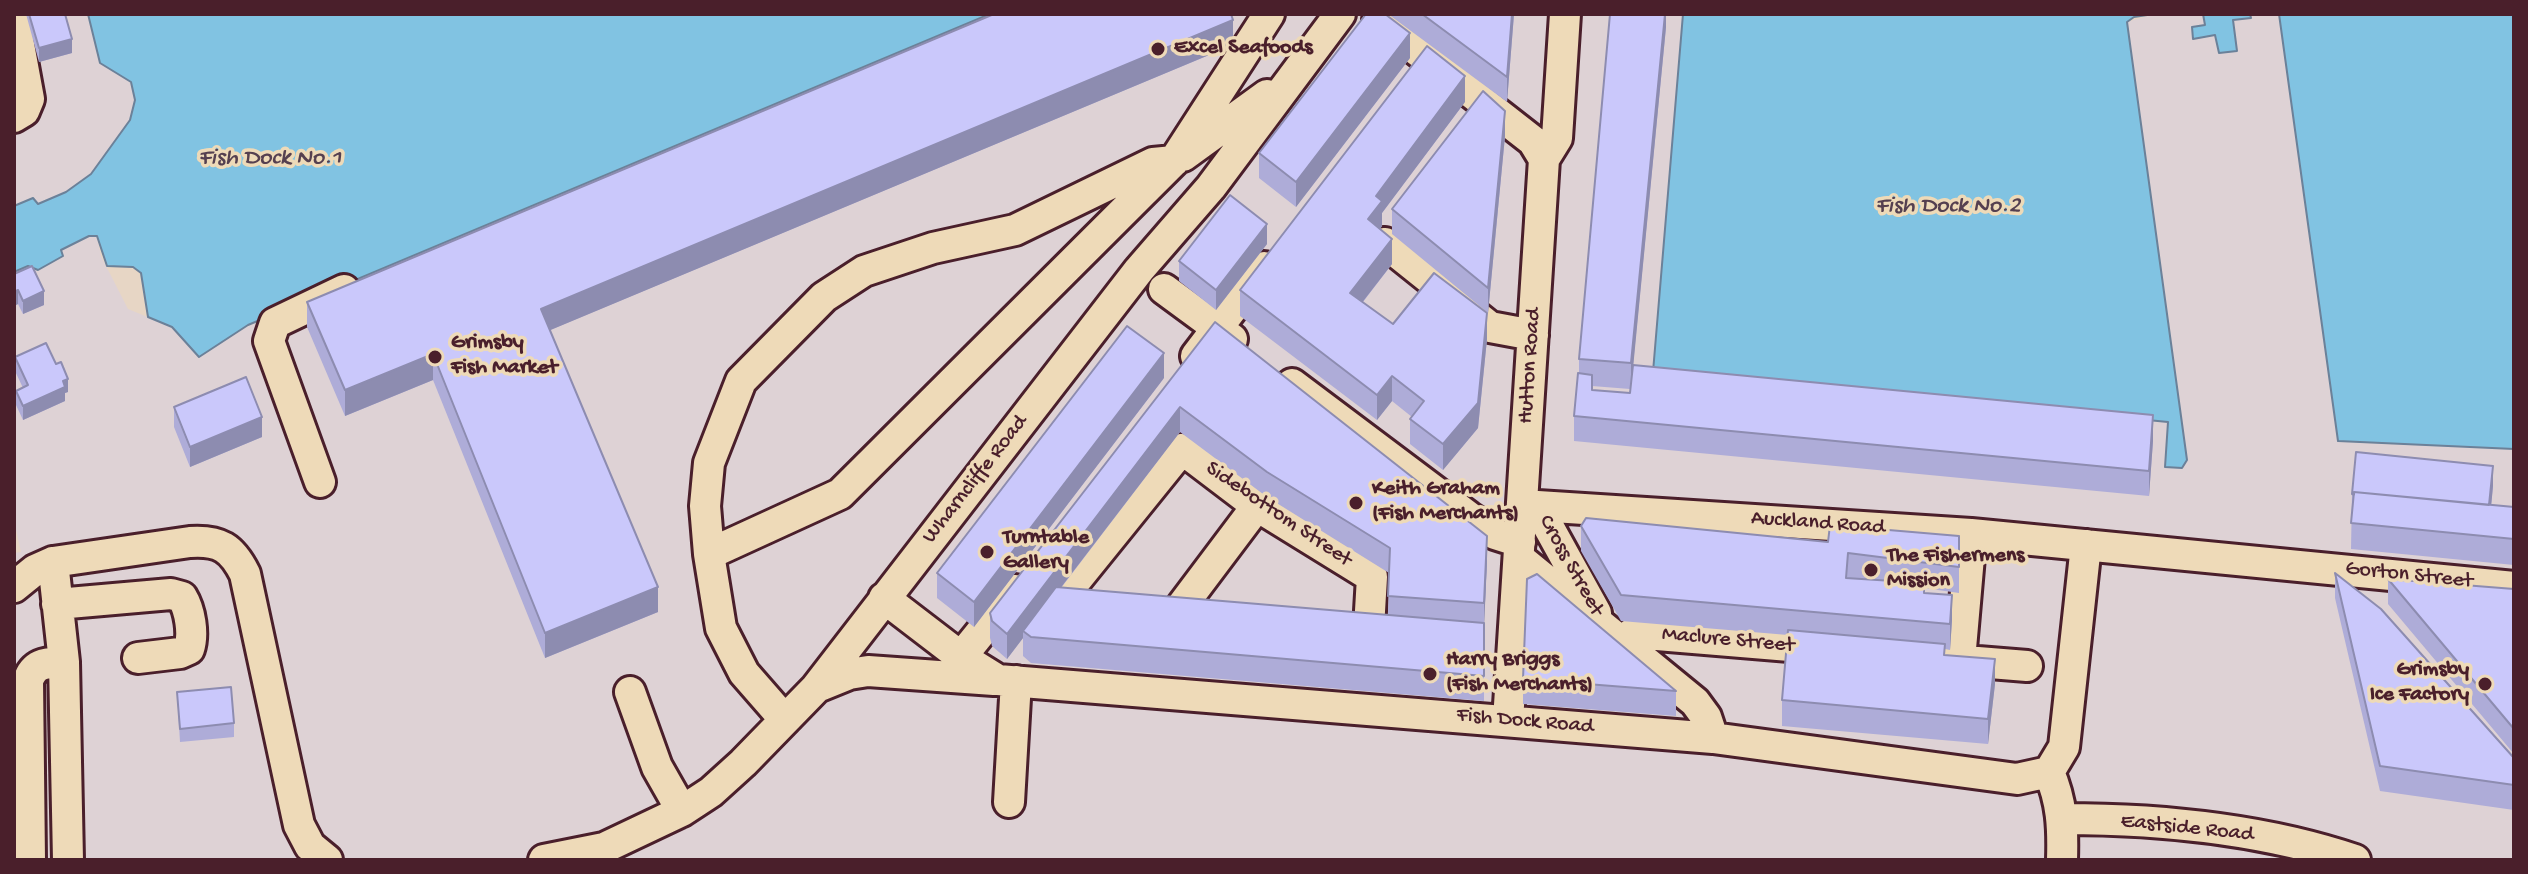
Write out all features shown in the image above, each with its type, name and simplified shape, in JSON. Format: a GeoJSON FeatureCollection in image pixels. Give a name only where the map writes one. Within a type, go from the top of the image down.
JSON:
{"type":"FeatureCollection","features":[{"type":"Feature","properties":{"kind":"street"},"geometry":{"type":"LineString","coordinates":[[709,554],[840,494],[1174,161],[1269,14]]}},
{"type":"Feature","properties":{"kind":"street","name":"Wharncliffe Road"},"geometry":{"type":"LineString","coordinates":[[544,860],[604,848],[682,811],[711,792],[816,688],[1139,270],[1211,187],[1340,14]]}},
{"type":"Feature","properties":{"kind":"street","name":"Hutton Road"},"geometry":{"type":"LineString","coordinates":[[1508,721],[1499,641],[1529,506],[1533,335],[1544,159],[1557,138],[1565,14]]}},
{"type":"Feature","properties":{"kind":"street"},"geometry":{"type":"LineString","coordinates":[[1373,16],[1425,57],[1472,112],[1533,141],[1544,159]]}},
{"type":"Feature","properties":{"kind":"street"},"geometry":{"type":"LineString","coordinates":[[14,17],[28,84],[24,111],[14,117]]}},
{"type":"Feature","properties":{"kind":"street"},"geometry":{"type":"LineString","coordinates":[[1406,81],[1425,57]]}},
{"type":"Feature","properties":{"kind":"street"},"geometry":{"type":"LineString","coordinates":[[785,720],[744,673],[721,628],[709,554],[705,506],[709,463],[741,381],[824,297],[864,271],[933,248],[1015,230],[1153,163],[1174,161],[1209,140],[1297,72]]}},
{"type":"Feature","properties":{"kind":"street"},"geometry":{"type":"LineString","coordinates":[[1179,377],[1283,242]]}},
{"type":"Feature","properties":{"kind":"street"},"geometry":{"type":"LineString","coordinates":[[1385,243],[1490,327],[1533,335]]}},
{"type":"Feature","properties":{"kind":"street"},"geometry":{"type":"LineString","coordinates":[[320,482],[269,341],[275,323],[297,310],[370,279]]}},
{"type":"Feature","properties":{"kind":"street","name":"Cross Street"},"geometry":{"type":"LineString","coordinates":[[1164,289],[1469,517],[1519,550],[1695,702],[1706,717],[1713,738]]}},
{"type":"Feature","properties":{"kind":"street","name":"Sidebottom Street"},"geometry":{"type":"LineString","coordinates":[[1071,607],[1182,449],[1257,506],[1372,577],[1369,628]]}},
{"type":"Feature","properties":{"kind":"street"},"geometry":{"type":"LineString","coordinates":[[1205,617],[1160,614],[1257,506]]}},
{"type":"Feature","properties":{"kind":"street","name":"Cross Street"},"geometry":{"type":"LineString","coordinates":[[1529,506],[1613,634]]}},
{"type":"Feature","properties":{"kind":"street","name":"Auckland Road"},"geometry":{"type":"LineString","coordinates":[[1529,506],[1971,534],[2305,566]]}},
{"type":"Feature","properties":{"kind":"street"},"geometry":{"type":"LineString","coordinates":[[1960,660],[1971,534]]}},
{"type":"Feature","properties":{"kind":"street"},"geometry":{"type":"LineString","coordinates":[[14,587],[35,570],[53,562],[209,540],[224,545],[236,556],[245,574],[299,825],[315,859]]}},
{"type":"Feature","properties":{"kind":"street"},"geometry":{"type":"LineString","coordinates":[[2062,860],[2063,819],[2058,792],[2049,772],[2064,747],[2069,718],[2086,545]]}},
{"type":"Feature","properties":{"kind":"street"},"geometry":{"type":"LineString","coordinates":[[53,562],[64,662],[68,860]]}},
{"type":"Feature","properties":{"kind":"street","name":"Gorton Street"},"geometry":{"type":"LineString","coordinates":[[2305,566],[2514,587]]}},
{"type":"Feature","properties":{"kind":"street"},"geometry":{"type":"LineString","coordinates":[[961,657],[1028,573]]}},
{"type":"Feature","properties":{"kind":"street"},"geometry":{"type":"LineString","coordinates":[[57,604],[171,594],[182,597],[187,605],[189,649],[138,658]]}},
{"type":"Feature","properties":{"kind":"street","name":"Fish Dock Road"},"geometry":{"type":"LineString","coordinates":[[884,598],[961,657],[1007,680]]}},
{"type":"Feature","properties":{"kind":"street","name":"Maclure Street"},"geometry":{"type":"LineString","coordinates":[[1613,634],[1633,633],[1851,651]]}},
{"type":"Feature","properties":{"kind":"street"},"geometry":{"type":"LineString","coordinates":[[1929,658],[2027,666]]}},
{"type":"Feature","properties":{"kind":"street"},"geometry":{"type":"LineString","coordinates":[[30,860],[28,681],[40,664],[64,662]]}},
{"type":"Feature","properties":{"kind":"street","name":"Fish Dock Road"},"geometry":{"type":"LineString","coordinates":[[816,688],[849,674],[868,671],[1007,680],[1713,738],[2017,779],[2049,772]]}},
{"type":"Feature","properties":{"kind":"street"},"geometry":{"type":"LineString","coordinates":[[1007,680],[1009,802]]}},
{"type":"Feature","properties":{"kind":"street"},"geometry":{"type":"LineString","coordinates":[[630,692],[657,767],[682,811]]}},
{"type":"Feature","properties":{"kind":"street","name":"Eastside Road"},"geometry":{"type":"LineString","coordinates":[[2063,819],[2237,833],[2322,849],[2355,860]]}},
{"type":"Feature","properties":{"kind":"shaded area"},"geometry":{"type":"Polygon","coordinates":[[[14,14],[88,14],[100,63],[131,82],[135,100],[130,120],[91,174],[66,192],[38,205],[33,198],[14,206],[14,14]]]}},
{"type":"Feature","properties":{"kind":"shaded area"},"geometry":{"type":"Polygon","coordinates":[[[991,14],[1683,14],[1653,372],[2169,422],[2165,467],[2187,460],[2127,22],[2154,14],[2279,14],[2338,441],[2514,449],[2514,860],[14,860],[14,553],[21,552],[14,521],[14,272],[89,236],[97,236],[101,256],[128,309],[172,327],[234,332],[991,14]]]}},
{"type":"Feature","properties":{"kind":"water","name":"Fish Dock No.1"},"geometry":{"type":"Polygon","coordinates":[[[88,14],[990,14],[248,325],[199,357],[172,327],[148,317],[141,273],[133,267],[107,266],[97,236],[89,236],[61,250],[63,256],[38,270],[28,266],[14,272],[14,206],[33,198],[38,204],[66,192],[91,174],[130,120],[135,100],[131,82],[100,63],[88,14]]]}},
{"type":"Feature","properties":{"kind":"water","name":"Fish Dock No.2"},"geometry":{"type":"Polygon","coordinates":[[[1683,14],[2154,14],[2134,17],[2127,22],[2187,460],[2182,468],[2165,467],[2168,422],[1653,372],[1683,14]]]}},
{"type":"Feature","properties":{"kind":"water"},"geometry":{"type":"Polygon","coordinates":[[[2203,14],[2250,14],[2251,18],[2233,20],[2237,51],[2219,53],[2215,35],[2193,39],[2192,27],[2205,25],[2203,14]]]}},
{"type":"Feature","properties":{"kind":"water"},"geometry":{"type":"Polygon","coordinates":[[[2279,14],[2514,14],[2514,449],[2338,441],[2279,14]]]}},
{"type":"Feature","properties":{"kind":"building"},"geometry":{"type":"Polygon","coordinates":[[[29,14],[65,14],[72,39],[39,48],[29,14]]]}},
{"type":"Feature","properties":{"kind":"building","name":"Grimsby Fish Market"},"geometry":{"type":"Polygon","coordinates":[[[994,14],[1231,14],[1233,20],[541,309],[658,587],[545,633],[433,354],[345,390],[307,302],[994,14]]]}},
{"type":"Feature","properties":{"kind":"building"},"geometry":{"type":"Polygon","coordinates":[[[1366,14],[1385,14],[1410,33],[1296,182],[1259,153],[1366,14]]]}},
{"type":"Feature","properties":{"kind":"building"},"geometry":{"type":"Polygon","coordinates":[[[1422,14],[1512,14],[1507,77],[1422,14]]]}},
{"type":"Feature","properties":{"kind":"building"},"geometry":{"type":"Polygon","coordinates":[[[1610,14],[1665,14],[1631,363],[1579,359],[1610,14]]]}},
{"type":"Feature","properties":{"kind":"building"},"geometry":{"type":"Polygon","coordinates":[[[1427,46],[1465,76],[1376,196],[1382,201],[1368,219],[1392,239],[1350,293],[1393,324],[1434,273],[1487,313],[1478,403],[1443,444],[1410,419],[1424,401],[1392,376],[1377,395],[1240,290],[1427,46]]]}},
{"type":"Feature","properties":{"kind":"building"},"geometry":{"type":"Polygon","coordinates":[[[1483,91],[1505,111],[1488,288],[1392,209],[1483,91]]]}},
{"type":"Feature","properties":{"kind":"building"},"geometry":{"type":"Polygon","coordinates":[[[1230,195],[1267,224],[1216,290],[1179,261],[1230,195]]]}},
{"type":"Feature","properties":{"kind":"building"},"geometry":{"type":"Polygon","coordinates":[[[32,266],[44,291],[23,301],[18,290],[14,292],[14,274],[32,266]]]}},
{"type":"Feature","properties":{"kind":"building"},"geometry":{"type":"Polygon","coordinates":[[[1215,322],[1487,536],[1484,603],[1388,596],[1390,548],[1267,472],[1180,407],[1007,634],[992,621],[990,613],[1215,322]]]}},
{"type":"Feature","properties":{"kind":"building"},"geometry":{"type":"Polygon","coordinates":[[[1127,326],[1164,353],[974,602],[937,573],[1127,326]]]}},
{"type":"Feature","properties":{"kind":"building"},"geometry":{"type":"Polygon","coordinates":[[[46,343],[56,364],[61,362],[68,379],[63,381],[65,387],[23,406],[16,391],[28,385],[15,357],[46,343]]]}},
{"type":"Feature","properties":{"kind":"building"},"geometry":{"type":"Polygon","coordinates":[[[1633,365],[2153,415],[2149,471],[1574,416],[1578,373],[1592,375],[1592,390],[1630,393],[1633,365]]]}},
{"type":"Feature","properties":{"kind":"building"},"geometry":{"type":"Polygon","coordinates":[[[246,377],[262,417],[190,447],[174,407],[246,377]]]}},
{"type":"Feature","properties":{"kind":"building"},"geometry":{"type":"Polygon","coordinates":[[[2356,452],[2493,466],[2489,505],[2354,492],[2354,495],[2352,494],[2356,452]]]}},
{"type":"Feature","properties":{"kind":"building"},"geometry":{"type":"Polygon","coordinates":[[[2354,492],[2514,507],[2514,539],[2351,523],[2354,492]]]}},
{"type":"Feature","properties":{"kind":"building"},"geometry":{"type":"Polygon","coordinates":[[[1586,518],[1828,542],[1830,525],[1959,536],[1959,567],[1848,553],[1846,578],[1924,583],[1924,593],[1952,595],[1950,624],[1621,595],[1581,526],[1586,518]]]}},
{"type":"Feature","properties":{"kind":"building"},"geometry":{"type":"Polygon","coordinates":[[[2335,573],[2381,609],[2514,758],[2514,785],[2380,766],[2335,573]]]}},
{"type":"Feature","properties":{"kind":"building"},"geometry":{"type":"Polygon","coordinates":[[[1537,574],[1676,691],[1523,679],[1527,579],[1537,574]]]}},
{"type":"Feature","properties":{"kind":"building","name":"Grimsby Ice Factory"},"geometry":{"type":"Polygon","coordinates":[[[2388,579],[2514,589],[2514,729],[2388,579]]]}},
{"type":"Feature","properties":{"kind":"building"},"geometry":{"type":"Polygon","coordinates":[[[1056,587],[1484,623],[1484,676],[1031,637],[1023,631],[1056,587]]]}},
{"type":"Feature","properties":{"kind":"building"},"geometry":{"type":"Polygon","coordinates":[[[1788,630],[1945,644],[1944,655],[1995,659],[1988,719],[1782,700],[1788,630]]]}},
{"type":"Feature","properties":{"kind":"building"},"geometry":{"type":"Polygon","coordinates":[[[231,687],[234,723],[180,729],[177,692],[231,687]]]}},
{"type":"Feature","properties":{"kind":"place","name":"Excel Seafoods"},"geometry":{"type":"Point","coordinates":[1158,49]}},
{"type":"Feature","properties":{"kind":"place","name":"Grimsby Fish Market"},"geometry":{"type":"Point","coordinates":[435,357]}},
{"type":"Feature","properties":{"kind":"place","name":"Keith Graham (Fish Merchants)"},"geometry":{"type":"Point","coordinates":[1356,503]}},
{"type":"Feature","properties":{"kind":"place","name":"Turntable Gallery"},"geometry":{"type":"Point","coordinates":[987,552]}},
{"type":"Feature","properties":{"kind":"place","name":"The Fishermens Mission"},"geometry":{"type":"Point","coordinates":[1871,570]}},
{"type":"Feature","properties":{"kind":"place","name":"Harry Briggs (Fish Merchants)"},"geometry":{"type":"Point","coordinates":[1430,674]}},
{"type":"Feature","properties":{"kind":"place","name":"Grimsby Ice Factory"},"geometry":{"type":"Point","coordinates":[2485,684]}}]}
